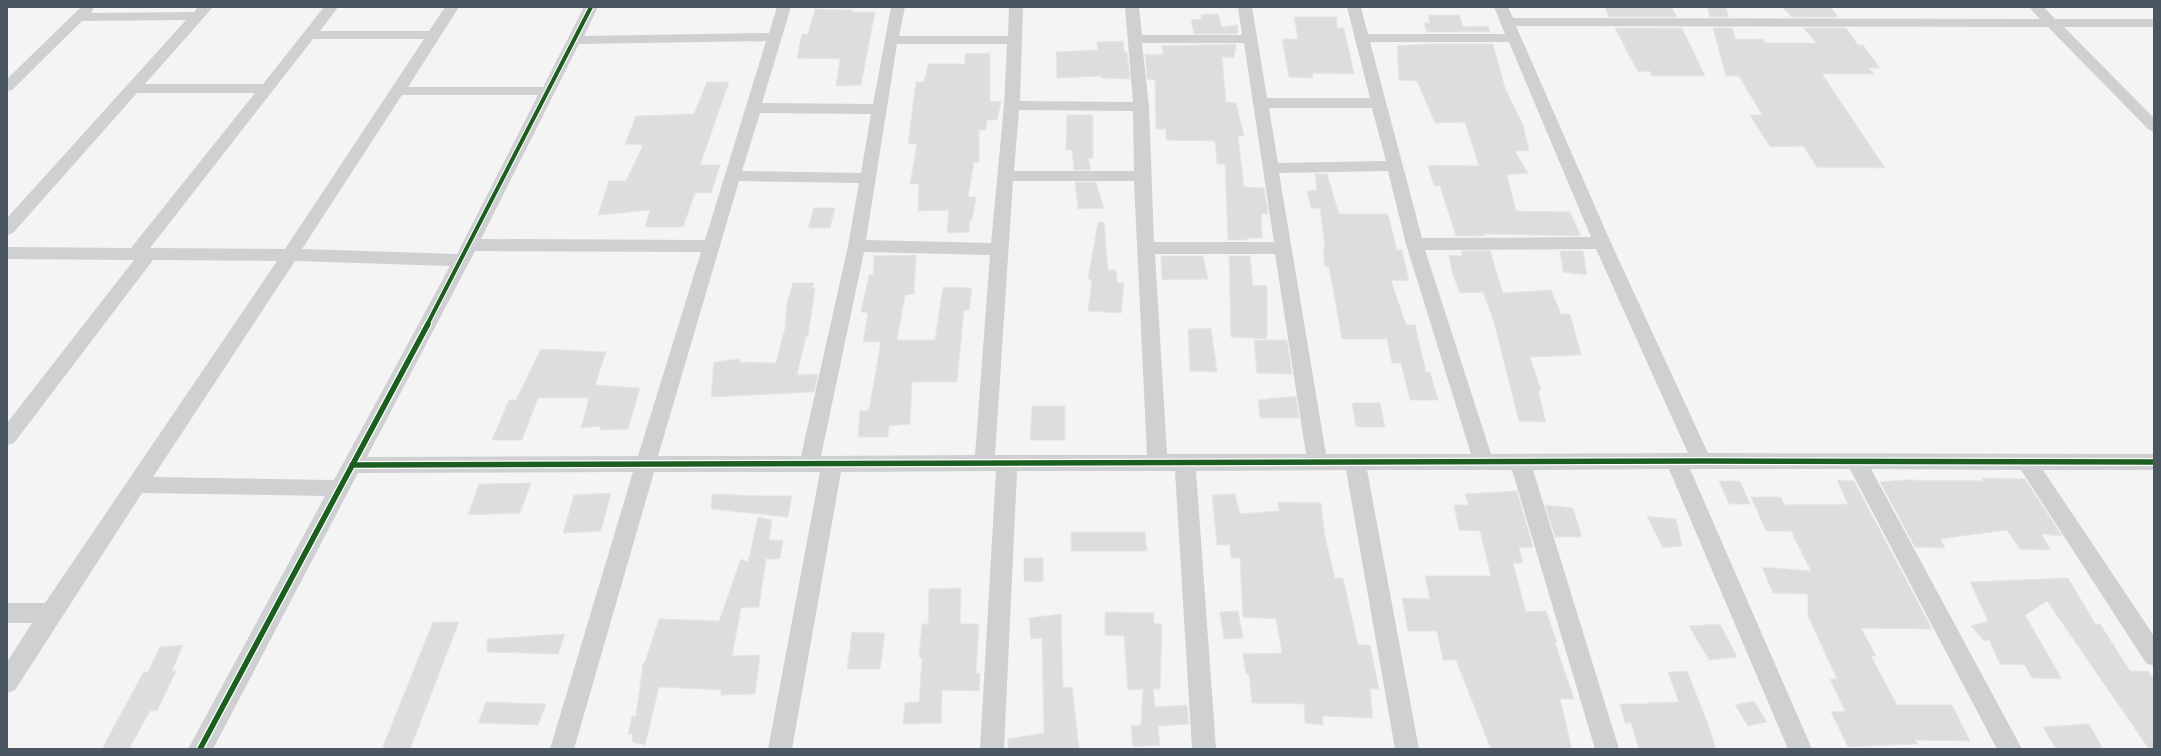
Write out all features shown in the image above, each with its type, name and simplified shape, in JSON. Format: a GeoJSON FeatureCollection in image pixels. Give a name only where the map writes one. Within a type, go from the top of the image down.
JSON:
{"type":"FeatureCollection","features":[{"type":"Feature","properties":{"kind":"street"},"geometry":{"type":"LineString","coordinates":[[7,437],[267,88],[331,7]]}},
{"type":"Feature","properties":{"kind":"street"},"geometry":{"type":"LineString","coordinates":[[7,682],[51,613],[290,255],[452,7]]}},
{"type":"Feature","properties":{"kind":"street"},"geometry":{"type":"LineString","coordinates":[[200,749],[466,253],[592,7]]}},
{"type":"Feature","properties":{"kind":"street"},"geometry":{"type":"LineString","coordinates":[[562,749],[644,465],[734,176],[784,7]]}},
{"type":"Feature","properties":{"kind":"street"},"geometry":{"type":"LineString","coordinates":[[810,464],[857,246],[891,40],[898,7]]}},
{"type":"Feature","properties":{"kind":"street"},"geometry":{"type":"LineString","coordinates":[[984,464],[998,249],[1012,105],[1016,7]]}},
{"type":"Feature","properties":{"kind":"street"},"geometry":{"type":"LineString","coordinates":[[1132,7],[1141,106],[1142,176],[1157,463]]}},
{"type":"Feature","properties":{"kind":"street"},"geometry":{"type":"LineString","coordinates":[[1244,7],[1317,462]]}},
{"type":"Feature","properties":{"kind":"street"},"geometry":{"type":"LineString","coordinates":[[1354,7],[1415,244],[1483,461]]}},
{"type":"Feature","properties":{"kind":"street"},"geometry":{"type":"LineString","coordinates":[[1580,7],[1588,22]]}},
{"type":"Feature","properties":{"kind":"street"},"geometry":{"type":"LineString","coordinates":[[1691,7],[1700,23]]}},
{"type":"Feature","properties":{"kind":"street"},"geometry":{"type":"LineString","coordinates":[[1809,7],[1820,23]]}},
{"type":"Feature","properties":{"kind":"street"},"geometry":{"type":"LineString","coordinates":[[1922,7],[1935,23]]}},
{"type":"Feature","properties":{"kind":"street"},"geometry":{"type":"LineString","coordinates":[[2036,7],[2154,127]]}},
{"type":"Feature","properties":{"kind":"street"},"geometry":{"type":"LineString","coordinates":[[8,86],[84,12],[202,12]]}},
{"type":"Feature","properties":{"kind":"street"},"geometry":{"type":"LineString","coordinates":[[7,229],[202,12]]}},
{"type":"Feature","properties":{"kind":"street"},"geometry":{"type":"LineString","coordinates":[[1363,38],[1508,22],[2154,23]]}},
{"type":"Feature","properties":{"kind":"street"},"geometry":{"type":"LineString","coordinates":[[1508,22],[1602,242],[1702,461]]}},
{"type":"Feature","properties":{"kind":"street"},"geometry":{"type":"LineString","coordinates":[[308,35],[433,35]]}},
{"type":"Feature","properties":{"kind":"street"},"geometry":{"type":"LineString","coordinates":[[576,40],[775,37]]}},
{"type":"Feature","properties":{"kind":"street"},"geometry":{"type":"LineString","coordinates":[[1134,39],[1250,39]]}},
{"type":"Feature","properties":{"kind":"street"},"geometry":{"type":"LineString","coordinates":[[891,40],[1014,40]]}},
{"type":"Feature","properties":{"kind":"street"},"geometry":{"type":"LineString","coordinates":[[133,89],[267,88]]}},
{"type":"Feature","properties":{"kind":"street"},"geometry":{"type":"LineString","coordinates":[[398,90],[548,91]]}},
{"type":"Feature","properties":{"kind":"street"},"geometry":{"type":"LineString","coordinates":[[1260,104],[1379,103]]}},
{"type":"Feature","properties":{"kind":"street"},"geometry":{"type":"LineString","coordinates":[[1012,105],[1141,106]]}},
{"type":"Feature","properties":{"kind":"street"},"geometry":{"type":"LineString","coordinates":[[753,108],[879,110]]}},
{"type":"Feature","properties":{"kind":"street"},"geometry":{"type":"LineString","coordinates":[[1270,168],[1395,166]]}},
{"type":"Feature","properties":{"kind":"street"},"geometry":{"type":"LineString","coordinates":[[734,176],[868,178]]}},
{"type":"Feature","properties":{"kind":"street"},"geometry":{"type":"LineString","coordinates":[[1005,176],[1142,176]]}},
{"type":"Feature","properties":{"kind":"street"},"geometry":{"type":"LineString","coordinates":[[1415,244],[1602,242]]}},
{"type":"Feature","properties":{"kind":"street"},"geometry":{"type":"LineString","coordinates":[[9,255],[290,255],[466,253],[711,246]]}},
{"type":"Feature","properties":{"kind":"street"},"geometry":{"type":"LineString","coordinates":[[857,246],[998,249]]}},
{"type":"Feature","properties":{"kind":"street"},"geometry":{"type":"LineString","coordinates":[[1146,248],[1283,248]]}},
{"type":"Feature","properties":{"kind":"street"},"geometry":{"type":"LineString","coordinates":[[352,465],[984,464],[1483,461],[2154,462]]}},
{"type":"Feature","properties":{"kind":"street"},"geometry":{"type":"LineString","coordinates":[[1520,461],[1607,749]]}},
{"type":"Feature","properties":{"kind":"street"},"geometry":{"type":"LineString","coordinates":[[1676,461],[1800,749]]}},
{"type":"Feature","properties":{"kind":"street"},"geometry":{"type":"LineString","coordinates":[[1856,461],[2010,749]]}},
{"type":"Feature","properties":{"kind":"street"},"geometry":{"type":"LineString","coordinates":[[1355,462],[1407,749]]}},
{"type":"Feature","properties":{"kind":"street"},"geometry":{"type":"LineString","coordinates":[[2027,462],[2154,656]]}},
{"type":"Feature","properties":{"kind":"street"},"geometry":{"type":"LineString","coordinates":[[992,749],[1007,463]]}},
{"type":"Feature","properties":{"kind":"street"},"geometry":{"type":"LineString","coordinates":[[1185,463],[1204,749]]}},
{"type":"Feature","properties":{"kind":"street"},"geometry":{"type":"LineString","coordinates":[[780,749],[832,464]]}},
{"type":"Feature","properties":{"kind":"street"},"geometry":{"type":"LineString","coordinates":[[136,485],[340,488]]}},
{"type":"Feature","properties":{"kind":"street"},"geometry":{"type":"LineString","coordinates":[[7,613],[51,613]]}},
{"type":"Feature","properties":{"kind":"building"},"geometry":{"type":"Polygon","coordinates":[[[1612,7],[1672,8],[1677,17],[1609,17],[1605,8],[1613,8],[1612,7]]]}},
{"type":"Feature","properties":{"kind":"building"},"geometry":{"type":"Polygon","coordinates":[[[1707,7],[1726,8],[1729,17],[1710,17],[1707,7]]]}},
{"type":"Feature","properties":{"kind":"building"},"geometry":{"type":"Polygon","coordinates":[[[1782,7],[1831,7],[1838,17],[1792,17],[1782,7]]]}},
{"type":"Feature","properties":{"kind":"building"},"geometry":{"type":"Polygon","coordinates":[[[815,9],[875,12],[861,85],[836,86],[840,59],[797,58],[802,34],[808,34],[815,9]]]}},
{"type":"Feature","properties":{"kind":"building"},"geometry":{"type":"Polygon","coordinates":[[[1218,14],[1222,27],[1238,25],[1237,34],[1194,34],[1191,20],[1202,19],[1201,15],[1218,14]]]}},
{"type":"Feature","properties":{"kind":"building"},"geometry":{"type":"Polygon","coordinates":[[[1428,15],[1459,15],[1463,27],[1488,26],[1490,32],[1427,32],[1424,23],[1430,23],[1428,15]]]}},
{"type":"Feature","properties":{"kind":"building"},"geometry":{"type":"Polygon","coordinates":[[[1294,17],[1337,17],[1337,28],[1344,28],[1354,74],[1312,73],[1313,78],[1289,77],[1282,39],[1298,39],[1294,17]]]}},
{"type":"Feature","properties":{"kind":"building"},"geometry":{"type":"Polygon","coordinates":[[[1615,28],[1682,28],[1705,76],[1652,76],[1650,71],[1638,72],[1615,28]]]}},
{"type":"Feature","properties":{"kind":"building"},"geometry":{"type":"Polygon","coordinates":[[[1713,28],[1732,28],[1735,39],[1763,39],[1765,43],[1817,43],[1803,28],[1846,28],[1858,45],[1863,45],[1880,68],[1869,68],[1874,74],[1822,74],[1885,168],[1817,167],[1803,146],[1770,147],[1750,115],[1762,115],[1739,76],[1726,76],[1713,28]]]}},
{"type":"Feature","properties":{"kind":"building"},"geometry":{"type":"Polygon","coordinates":[[[1123,41],[1124,52],[1127,52],[1130,79],[1101,78],[1101,76],[1057,78],[1056,52],[1098,50],[1097,42],[1123,41]]]}},
{"type":"Feature","properties":{"kind":"building"},"geometry":{"type":"Polygon","coordinates":[[[1236,44],[1234,58],[1222,57],[1226,102],[1236,103],[1244,136],[1238,136],[1244,187],[1264,188],[1268,211],[1268,214],[1261,214],[1262,238],[1248,238],[1248,240],[1228,240],[1225,164],[1217,164],[1215,141],[1166,140],[1166,129],[1156,129],[1155,80],[1147,79],[1145,54],[1163,55],[1162,46],[1236,44]]]}},
{"type":"Feature","properties":{"kind":"building"},"geometry":{"type":"Polygon","coordinates":[[[1430,44],[1493,44],[1505,88],[1523,125],[1529,151],[1515,151],[1528,173],[1507,175],[1516,211],[1570,212],[1581,236],[1484,234],[1485,236],[1456,236],[1440,186],[1434,186],[1428,165],[1479,166],[1465,122],[1435,123],[1417,81],[1399,80],[1397,46],[1430,44]]]}},
{"type":"Feature","properties":{"kind":"building"},"geometry":{"type":"Polygon","coordinates":[[[990,53],[990,101],[1001,102],[997,120],[987,120],[986,130],[979,130],[979,162],[974,162],[968,197],[976,197],[972,220],[970,220],[969,232],[947,233],[949,210],[918,211],[919,184],[910,184],[917,144],[908,144],[916,82],[924,82],[928,64],[965,64],[965,54],[990,53]]]}},
{"type":"Feature","properties":{"kind":"building"},"geometry":{"type":"Polygon","coordinates":[[[707,82],[729,82],[700,165],[720,165],[711,193],[695,193],[683,227],[645,227],[650,210],[598,215],[609,181],[626,181],[643,145],[625,144],[636,116],[694,114],[707,82]]]}},
{"type":"Feature","properties":{"kind":"building"},"geometry":{"type":"Polygon","coordinates":[[[1067,115],[1093,115],[1093,158],[1088,158],[1091,170],[1074,170],[1072,150],[1066,150],[1067,115]]]}},
{"type":"Feature","properties":{"kind":"building"},"geometry":{"type":"Polygon","coordinates":[[[1315,174],[1327,174],[1339,214],[1388,214],[1397,250],[1402,250],[1409,281],[1391,280],[1406,325],[1415,325],[1426,372],[1430,372],[1438,400],[1410,400],[1401,363],[1392,363],[1387,339],[1342,339],[1329,267],[1325,267],[1323,247],[1325,247],[1320,208],[1311,208],[1307,191],[1317,190],[1315,174]]]}},
{"type":"Feature","properties":{"kind":"building"},"geometry":{"type":"Polygon","coordinates":[[[1075,182],[1096,182],[1104,208],[1078,209],[1075,182]]]}},
{"type":"Feature","properties":{"kind":"building"},"geometry":{"type":"Polygon","coordinates":[[[814,208],[835,208],[830,228],[808,228],[814,208]]]}},
{"type":"Feature","properties":{"kind":"building"},"geometry":{"type":"Polygon","coordinates":[[[1098,222],[1104,222],[1108,270],[1116,270],[1117,282],[1124,283],[1121,313],[1088,311],[1092,280],[1088,279],[1098,222]]]}},
{"type":"Feature","properties":{"kind":"building"},"geometry":{"type":"Polygon","coordinates":[[[1461,251],[1490,251],[1503,293],[1551,290],[1561,314],[1570,314],[1581,355],[1530,357],[1541,390],[1538,390],[1546,422],[1519,421],[1494,322],[1483,292],[1460,293],[1452,272],[1449,255],[1462,256],[1461,251]]]}},
{"type":"Feature","properties":{"kind":"building"},"geometry":{"type":"Polygon","coordinates":[[[1560,251],[1583,251],[1587,275],[1563,272],[1560,251]]]}},
{"type":"Feature","properties":{"kind":"building"},"geometry":{"type":"Polygon","coordinates":[[[916,255],[914,294],[905,295],[897,340],[935,340],[943,287],[972,288],[969,310],[964,310],[957,382],[912,382],[910,424],[889,426],[888,437],[858,437],[860,411],[869,410],[881,342],[863,342],[868,313],[861,312],[869,275],[873,275],[874,256],[916,255]]]}},
{"type":"Feature","properties":{"kind":"building"},"geometry":{"type":"Polygon","coordinates":[[[1161,256],[1203,256],[1208,279],[1162,280],[1161,256]]]}},
{"type":"Feature","properties":{"kind":"building"},"geometry":{"type":"Polygon","coordinates":[[[1229,256],[1250,256],[1253,286],[1267,285],[1267,339],[1231,337],[1229,256]]]}},
{"type":"Feature","properties":{"kind":"building"},"geometry":{"type":"Polygon","coordinates":[[[793,283],[814,283],[812,288],[815,288],[808,336],[806,336],[797,375],[818,374],[814,392],[711,397],[714,362],[740,359],[739,362],[776,363],[785,328],[787,302],[793,283]]]}},
{"type":"Feature","properties":{"kind":"building"},"geometry":{"type":"Polygon","coordinates":[[[1211,328],[1217,372],[1190,371],[1188,329],[1211,328]]]}},
{"type":"Feature","properties":{"kind":"building"},"geometry":{"type":"Polygon","coordinates":[[[1254,340],[1287,340],[1292,374],[1257,373],[1254,340]]]}},
{"type":"Feature","properties":{"kind":"building"},"geometry":{"type":"Polygon","coordinates":[[[541,349],[606,352],[595,385],[640,388],[628,429],[600,430],[601,426],[581,428],[589,398],[538,398],[522,440],[492,440],[509,400],[516,400],[541,349]]]}},
{"type":"Feature","properties":{"kind":"building"},"geometry":{"type":"Polygon","coordinates":[[[1296,396],[1299,418],[1260,418],[1258,400],[1296,396]]]}},
{"type":"Feature","properties":{"kind":"building"},"geometry":{"type":"Polygon","coordinates":[[[1352,403],[1380,403],[1385,427],[1356,427],[1352,403]]]}},
{"type":"Feature","properties":{"kind":"building"},"geometry":{"type":"Polygon","coordinates":[[[1032,406],[1065,406],[1065,440],[1030,440],[1032,406]]]}},
{"type":"Feature","properties":{"kind":"building"},"geometry":{"type":"Polygon","coordinates":[[[1982,478],[2025,479],[2062,536],[2041,534],[2051,550],[2020,549],[2007,530],[1940,539],[1945,548],[1915,547],[1880,482],[1905,480],[1984,481],[1982,478]]]}},
{"type":"Feature","properties":{"kind":"building"},"geometry":{"type":"Polygon","coordinates":[[[1837,480],[1854,481],[1932,629],[1861,628],[1876,656],[1871,656],[1897,705],[1952,705],[1970,741],[1915,740],[1918,744],[1848,747],[1831,712],[1845,711],[1830,679],[1837,679],[1808,616],[1808,594],[1773,593],[1762,567],[1811,571],[1791,531],[1766,531],[1751,497],[1781,497],[1784,505],[1848,504],[1837,480]]]}},
{"type":"Feature","properties":{"kind":"building"},"geometry":{"type":"Polygon","coordinates":[[[1719,481],[1740,481],[1750,504],[1729,504],[1719,481]]]}},
{"type":"Feature","properties":{"kind":"building"},"geometry":{"type":"Polygon","coordinates":[[[531,483],[520,513],[468,515],[479,484],[531,483]]]}},
{"type":"Feature","properties":{"kind":"building"},"geometry":{"type":"Polygon","coordinates":[[[1517,491],[1533,547],[1519,548],[1523,563],[1513,563],[1526,612],[1546,611],[1557,642],[1555,643],[1574,699],[1560,699],[1572,749],[1491,749],[1456,660],[1443,660],[1437,631],[1408,631],[1402,598],[1430,599],[1425,576],[1491,576],[1480,531],[1459,530],[1454,505],[1469,505],[1465,494],[1517,491]]]}},
{"type":"Feature","properties":{"kind":"building"},"geometry":{"type":"Polygon","coordinates":[[[611,493],[601,531],[563,533],[574,495],[611,493]]]}},
{"type":"Feature","properties":{"kind":"building"},"geometry":{"type":"Polygon","coordinates":[[[712,494],[792,496],[788,517],[711,509],[712,494]]]}},
{"type":"Feature","properties":{"kind":"building"},"geometry":{"type":"Polygon","coordinates":[[[1235,494],[1240,514],[1279,511],[1278,502],[1321,503],[1325,537],[1335,578],[1343,578],[1358,645],[1370,645],[1379,689],[1370,689],[1373,718],[1323,716],[1323,725],[1305,723],[1304,704],[1252,703],[1249,674],[1246,674],[1243,654],[1282,653],[1276,619],[1243,617],[1240,558],[1231,558],[1230,545],[1217,545],[1212,495],[1235,494]]]}},
{"type":"Feature","properties":{"kind":"building"},"geometry":{"type":"Polygon","coordinates":[[[1545,505],[1573,508],[1582,537],[1555,537],[1545,505]]]}},
{"type":"Feature","properties":{"kind":"building"},"geometry":{"type":"Polygon","coordinates":[[[1647,516],[1676,519],[1682,546],[1663,548],[1647,516]]]}},
{"type":"Feature","properties":{"kind":"building"},"geometry":{"type":"Polygon","coordinates":[[[758,517],[772,520],[769,540],[783,540],[780,559],[766,559],[759,607],[741,608],[732,656],[760,655],[755,694],[721,695],[721,690],[659,687],[645,745],[632,742],[633,734],[628,734],[632,716],[636,716],[643,663],[645,662],[659,619],[719,621],[741,559],[748,562],[758,517]]]}},
{"type":"Feature","properties":{"kind":"building"},"geometry":{"type":"Polygon","coordinates":[[[1071,532],[1145,532],[1147,551],[1071,551],[1071,532]]]}},
{"type":"Feature","properties":{"kind":"building"},"geometry":{"type":"Polygon","coordinates":[[[1024,558],[1043,558],[1043,582],[1024,581],[1024,558]]]}},
{"type":"Feature","properties":{"kind":"building"},"geometry":{"type":"Polygon","coordinates":[[[2068,578],[2096,625],[2100,624],[2130,671],[2148,671],[2154,680],[2154,749],[2149,749],[2047,601],[2025,615],[2062,679],[2032,678],[2025,665],[2000,664],[1989,640],[1984,641],[1971,626],[1988,621],[1970,582],[2068,578]]]}},
{"type":"Feature","properties":{"kind":"building"},"geometry":{"type":"Polygon","coordinates":[[[961,588],[960,624],[979,624],[976,673],[980,673],[979,691],[942,690],[941,723],[903,724],[905,703],[919,702],[922,658],[919,657],[922,624],[928,624],[929,589],[961,588]]]}},
{"type":"Feature","properties":{"kind":"building"},"geometry":{"type":"Polygon","coordinates":[[[1238,611],[1243,638],[1224,639],[1220,612],[1238,611]]]}},
{"type":"Feature","properties":{"kind":"building"},"geometry":{"type":"Polygon","coordinates":[[[1105,612],[1154,613],[1154,623],[1162,624],[1160,689],[1153,689],[1155,707],[1187,705],[1189,724],[1158,726],[1160,745],[1133,747],[1131,726],[1141,725],[1143,689],[1128,690],[1124,636],[1105,635],[1105,612]]]}},
{"type":"Feature","properties":{"kind":"building"},"geometry":{"type":"Polygon","coordinates":[[[1061,614],[1063,688],[1072,687],[1079,749],[1008,749],[1008,739],[1044,733],[1042,638],[1031,639],[1029,618],[1061,614]]]}},
{"type":"Feature","properties":{"kind":"building"},"geometry":{"type":"Polygon","coordinates":[[[433,622],[459,622],[410,749],[382,749],[433,622]]]}},
{"type":"Feature","properties":{"kind":"building"},"geometry":{"type":"Polygon","coordinates":[[[1720,624],[1737,657],[1709,660],[1689,626],[1720,624]]]}},
{"type":"Feature","properties":{"kind":"building"},"geometry":{"type":"Polygon","coordinates":[[[852,632],[885,633],[880,669],[847,669],[852,632]]]}},
{"type":"Feature","properties":{"kind":"building"},"geometry":{"type":"Polygon","coordinates":[[[565,634],[558,654],[487,652],[487,639],[565,634]]]}},
{"type":"Feature","properties":{"kind":"building"},"geometry":{"type":"Polygon","coordinates":[[[183,645],[172,671],[176,671],[157,711],[150,711],[129,749],[102,749],[143,673],[148,672],[160,647],[183,645]]]}},
{"type":"Feature","properties":{"kind":"building"},"geometry":{"type":"Polygon","coordinates":[[[1687,671],[1708,724],[1716,749],[1639,749],[1631,723],[1625,723],[1620,704],[1679,702],[1668,672],[1687,671]]]}},
{"type":"Feature","properties":{"kind":"building"},"geometry":{"type":"Polygon","coordinates":[[[1754,701],[1767,722],[1748,726],[1735,705],[1754,701]]]}},
{"type":"Feature","properties":{"kind":"building"},"geometry":{"type":"Polygon","coordinates":[[[486,702],[546,704],[538,725],[478,723],[486,702]]]}},
{"type":"Feature","properties":{"kind":"building"},"geometry":{"type":"Polygon","coordinates":[[[2089,724],[2103,749],[2056,749],[2043,727],[2089,724]]]}},
{"type":"Feature","properties":{"kind":"cycle path"},"geometry":{"type":"LineString","coordinates":[[200,749],[470,245],[591,7]]}},
{"type":"Feature","properties":{"kind":"cycle path"},"geometry":{"type":"LineString","coordinates":[[352,465],[1702,461],[2154,462]]}}]}
